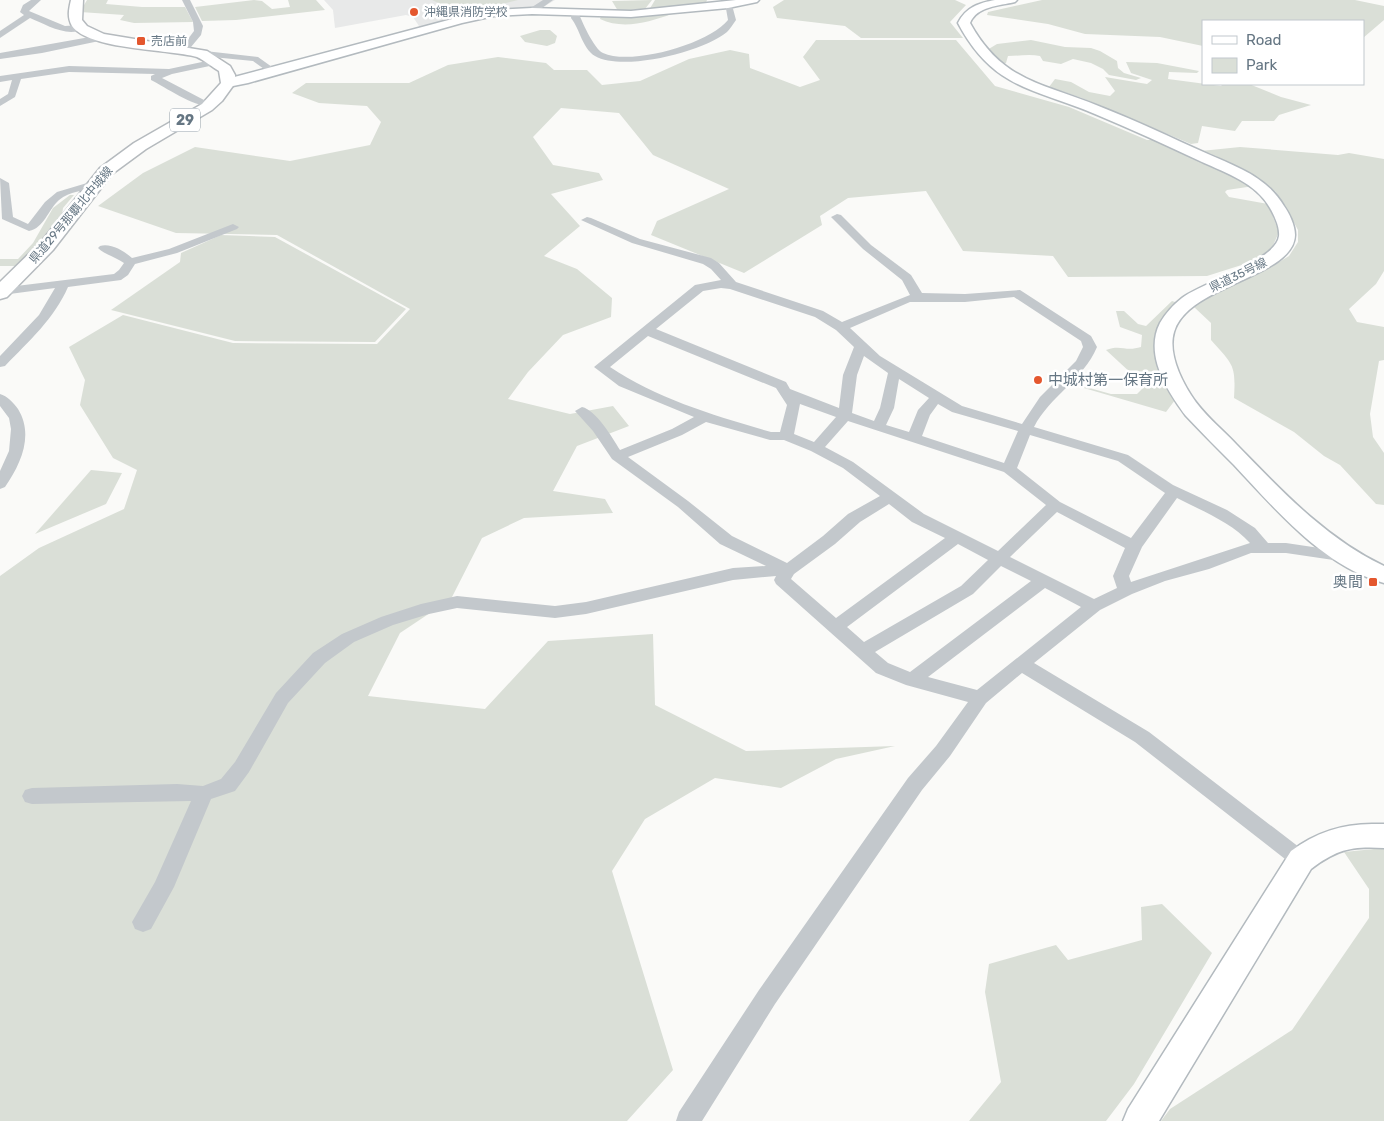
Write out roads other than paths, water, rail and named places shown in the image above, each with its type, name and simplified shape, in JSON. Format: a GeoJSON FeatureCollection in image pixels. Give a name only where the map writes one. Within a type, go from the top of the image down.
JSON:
{"type":"FeatureCollection","features":[{"type":"Feature","properties":{"kind":"main road"},"geometry":{"type":"LineString","coordinates":[[77,0],[74,16],[80,28],[101,38],[202,54],[216,62],[227,72],[228,83],[460,20],[494,13],[532,11],[630,14],[728,5],[753,0]]}},
{"type":"Feature","properties":{"kind":"main road","name":"県道35号線"},"geometry":{"type":"LineString","coordinates":[[1011,0],[972,11],[966,16],[964,23],[998,68],[1022,83],[1120,119],[1240,174],[1262,187],[1277,208],[1284,224],[1287,238],[1280,253],[1261,265],[1216,286],[1184,304],[1165,331],[1164,352],[1168,367],[1178,390],[1191,408],[1276,496],[1347,557],[1384,575]]}},
{"type":"Feature","properties":{"kind":"main road","name":"県道29号那覇北中城線"},"geometry":{"type":"LineString","coordinates":[[1,292],[51,241],[93,185],[106,171],[128,154],[210,104],[228,83]]}},
{"type":"Feature","properties":{"kind":"main road"},"geometry":{"type":"LineString","coordinates":[[1140,1121],[1301,860],[1317,846],[1337,838],[1384,836]]}},
{"type":"Feature","properties":{"kind":"street"},"geometry":{"type":"LineString","coordinates":[[38,0],[23,10],[29,15],[64,29],[80,28]]}},
{"type":"Feature","properties":{"kind":"street"},"geometry":{"type":"LineString","coordinates":[[183,50],[198,33],[197,22],[186,0]]}},
{"type":"Feature","properties":{"kind":"street"},"geometry":{"type":"LineString","coordinates":[[532,11],[549,0]]}},
{"type":"Feature","properties":{"kind":"street"},"geometry":{"type":"LineString","coordinates":[[575,13],[575,18],[582,24],[584,39],[598,53],[613,58],[632,58],[674,52],[708,40],[725,30],[732,20],[728,5]]}},
{"type":"Feature","properties":{"kind":"street"},"geometry":{"type":"LineString","coordinates":[[0,35],[29,15]]}},
{"type":"Feature","properties":{"kind":"street"},"geometry":{"type":"LineString","coordinates":[[0,30],[10,28]]}},
{"type":"Feature","properties":{"kind":"street"},"geometry":{"type":"LineString","coordinates":[[0,56],[101,38]]}},
{"type":"Feature","properties":{"kind":"street"},"geometry":{"type":"LineString","coordinates":[[202,54],[247,57],[264,64],[274,72]]}},
{"type":"Feature","properties":{"kind":"street"},"geometry":{"type":"LineString","coordinates":[[210,104],[202,103],[154,78],[169,72],[216,62]]}},
{"type":"Feature","properties":{"kind":"street"},"geometry":{"type":"LineString","coordinates":[[0,79],[69,69],[169,72]]}},
{"type":"Feature","properties":{"kind":"street"},"geometry":{"type":"LineString","coordinates":[[0,104],[12,95],[17,78]]}},
{"type":"Feature","properties":{"kind":"street"},"geometry":{"type":"LineString","coordinates":[[0,181],[4,183],[8,219],[29,228],[37,224],[51,202],[64,192],[77,187],[93,185]]}},
{"type":"Feature","properties":{"kind":"street"},"geometry":{"type":"LineString","coordinates":[[837,217],[868,247],[907,278],[911,288],[919,297]]}},
{"type":"Feature","properties":{"kind":"street"},"geometry":{"type":"LineString","coordinates":[[587,220],[636,241],[707,261],[715,266],[732,285]]}},
{"type":"Feature","properties":{"kind":"street"},"geometry":{"type":"LineString","coordinates":[[1,292],[117,277],[124,272],[130,262],[173,251],[233,227]]}},
{"type":"Feature","properties":{"kind":"street"},"geometry":{"type":"LineString","coordinates":[[104,248],[120,254],[130,262]]}},
{"type":"Feature","properties":{"kind":"street"},"geometry":{"type":"LineString","coordinates":[[1094,606],[918,518],[848,465],[816,448],[786,436],[770,436],[705,417],[624,383],[601,367],[699,288],[720,284],[732,285],[819,314],[841,327],[875,359],[957,409],[1123,458],[1174,491],[1221,514],[1249,532],[1264,548]]}},
{"type":"Feature","properties":{"kind":"street"},"geometry":{"type":"LineString","coordinates":[[0,363],[46,317],[57,300],[63,285]]}},
{"type":"Feature","properties":{"kind":"street"},"geometry":{"type":"LineString","coordinates":[[841,327],[907,299],[919,297],[965,298],[1016,293],[1086,339],[1090,347],[1087,356],[1070,378],[1045,400],[1026,428],[1009,469]]}},
{"type":"Feature","properties":{"kind":"street"},"geometry":{"type":"LineString","coordinates":[[648,330],[781,385],[794,406],[786,436]]}},
{"type":"Feature","properties":{"kind":"street"},"geometry":{"type":"LineString","coordinates":[[816,448],[845,415],[850,375],[861,346]]}},
{"type":"Feature","properties":{"kind":"street"},"geometry":{"type":"LineString","coordinates":[[878,427],[887,408],[894,375],[898,372]]}},
{"type":"Feature","properties":{"kind":"street"},"geometry":{"type":"LineString","coordinates":[[786,392],[878,427],[1009,469],[1055,505],[1134,546]]}},
{"type":"Feature","properties":{"kind":"street"},"geometry":{"type":"LineString","coordinates":[[0,398],[10,406],[16,418],[19,432],[18,450],[11,467],[0,484]]}},
{"type":"Feature","properties":{"kind":"street"},"geometry":{"type":"LineString","coordinates":[[914,438],[925,410],[931,401],[938,398]]}},
{"type":"Feature","properties":{"kind":"street"},"geometry":{"type":"LineString","coordinates":[[582,411],[598,428],[617,456],[683,504],[726,540],[788,570]]}},
{"type":"Feature","properties":{"kind":"street"},"geometry":{"type":"LineString","coordinates":[[617,456],[677,432],[705,417]]}},
{"type":"Feature","properties":{"kind":"street"},"geometry":{"type":"LineString","coordinates":[[1126,590],[1121,576],[1134,546],[1174,491]]}},
{"type":"Feature","properties":{"kind":"street"},"geometry":{"type":"LineString","coordinates":[[890,497],[854,518],[829,540],[788,570],[782,580],[882,668],[912,680],[980,698]]}},
{"type":"Feature","properties":{"kind":"street"},"geometry":{"type":"LineString","coordinates":[[862,651],[967,590],[1055,505]]}},
{"type":"Feature","properties":{"kind":"street"},"geometry":{"type":"LineString","coordinates":[[836,626],[956,538]]}},
{"type":"Feature","properties":{"kind":"street"},"geometry":{"type":"LineString","coordinates":[[688,1121],[767,997],[871,846],[980,698],[1094,606],[1126,590],[1159,577],[1203,565],[1239,550],[1286,548],[1347,557]]}},
{"type":"Feature","properties":{"kind":"street"},"geometry":{"type":"LineString","coordinates":[[32,796],[177,792],[204,794],[228,785],[242,767],[282,698],[319,658],[348,638],[387,621],[427,608],[458,602],[555,612],[586,608],[733,574],[788,570]]}},
{"type":"Feature","properties":{"kind":"street"},"geometry":{"type":"LineString","coordinates":[[912,680],[1043,581]]}},
{"type":"Feature","properties":{"kind":"street"},"geometry":{"type":"LineString","coordinates":[[1021,663],[1142,737],[1301,860]]}},
{"type":"Feature","properties":{"kind":"street"},"geometry":{"type":"LineString","coordinates":[[144,922],[163,887],[204,794]]}},
{"type":"Feature","properties":{"kind":"place","name":"沖縄県消防学校"},"geometry":{"type":"Point","coordinates":[414,12]}},
{"type":"Feature","properties":{"kind":"place","name":"売店前"},"geometry":{"type":"Point","coordinates":[141,41]}},
{"type":"Feature","properties":{"kind":"place","name":"中城村第一保育所"},"geometry":{"type":"Point","coordinates":[1038,380]}},
{"type":"Feature","properties":{"kind":"place","name":"奥間"},"geometry":{"type":"Point","coordinates":[1373,582]}}]}
